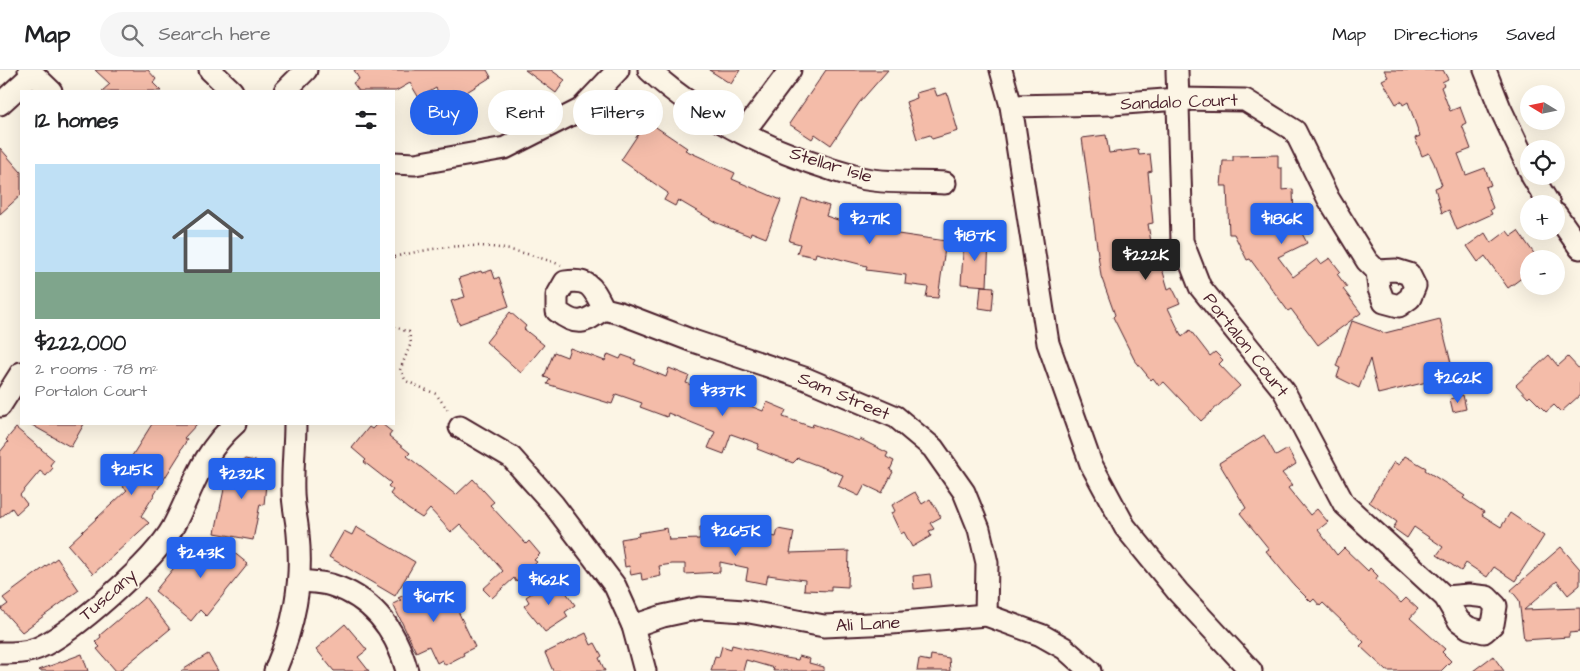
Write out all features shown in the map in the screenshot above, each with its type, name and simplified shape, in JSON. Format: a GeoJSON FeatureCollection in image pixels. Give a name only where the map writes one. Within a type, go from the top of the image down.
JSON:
{"type":"FeatureCollection","features":[{"type":"Feature","properties":{"kind":"street"},"geometry":{"type":"LineString","coordinates":[[210,70],[231,90]]}},
{"type":"Feature","properties":{"kind":"street"},"geometry":{"type":"LineString","coordinates":[[287,90],[306,70]]}},
{"type":"Feature","properties":{"kind":"street"},"geometry":{"type":"LineString","coordinates":[[395,163],[415,164],[506,148],[580,110],[618,70]]}},
{"type":"Feature","properties":{"kind":"street","name":"Stellar Isle"},"geometry":{"type":"LineString","coordinates":[[649,70],[673,92]]}},
{"type":"Feature","properties":{"kind":"street"},"geometry":{"type":"LineString","coordinates":[[744,132],[790,70]]}},
{"type":"Feature","properties":{"kind":"street"},"geometry":{"type":"LineString","coordinates":[[1002,70],[1011,106],[1048,343],[1091,464],[1125,527],[1178,592],[1251,671]]}},
{"type":"Feature","properties":{"kind":"street","name":"Portalon Court"},"geometry":{"type":"LineString","coordinates":[[1177,70],[1182,241],[1200,287],[1284,391],[1344,504],[1445,597]]}},
{"type":"Feature","properties":{"kind":"street"},"geometry":{"type":"LineString","coordinates":[[1486,70],[1500,108],[1520,151]]}},
{"type":"Feature","properties":{"kind":"street"},"geometry":{"type":"LineString","coordinates":[[0,104],[31,72],[50,90]]}},
{"type":"Feature","properties":{"kind":"street","name":"Sandalo Court"},"geometry":{"type":"LineString","coordinates":[[1011,106],[1112,104],[1178,98],[1245,100],[1295,132],[1328,198],[1367,261],[1377,271]]}},
{"type":"Feature","properties":{"kind":"street","name":"Stellar Isle"},"geometry":{"type":"LineString","coordinates":[[744,133],[802,159],[863,178],[945,183]]}},
{"type":"Feature","properties":{"kind":"street"},"geometry":{"type":"LineString","coordinates":[[1565,227],[1580,248]]}},
{"type":"Feature","properties":{"kind":"street"},"geometry":{"type":"LineString","coordinates":[[579,280],[592,287],[604,309],[586,321],[569,321],[557,311],[557,296],[565,282],[579,280]]}},
{"type":"Feature","properties":{"kind":"street","name":"Sam Street"},"geometry":{"type":"LineString","coordinates":[[604,309],[804,378],[896,417],[933,448],[964,492],[979,529],[987,564],[986,615]]}},
{"type":"Feature","properties":{"kind":"street"},"geometry":{"type":"LineString","coordinates":[[0,406],[20,375]]}},
{"type":"Feature","properties":{"kind":"street","name":"Tuscany"},"geometry":{"type":"LineString","coordinates":[[0,654],[26,652],[56,639],[145,563],[172,528],[198,471],[210,451],[234,425]]}},
{"type":"Feature","properties":{"kind":"street"},"geometry":{"type":"LineString","coordinates":[[275,671],[287,643],[296,612],[300,581],[298,535],[293,495],[292,458],[295,425]]}},
{"type":"Feature","properties":{"kind":"street"},"geometry":{"type":"LineString","coordinates":[[460,427],[512,457],[553,504],[615,586],[633,626],[645,671]]}},
{"type":"Feature","properties":{"kind":"street"},"geometry":{"type":"LineString","coordinates":[[300,581],[330,585],[357,596],[387,623],[402,649],[407,671]]}},
{"type":"Feature","properties":{"kind":"street","name":"Ali Lane"},"geometry":{"type":"LineString","coordinates":[[633,626],[663,616],[700,608],[744,611],[824,626],[892,623],[986,615],[1041,635],[1064,648],[1090,671]]}},
{"type":"Feature","properties":{"kind":"path"},"geometry":{"type":"LineString","coordinates":[[395,257],[437,247],[467,244],[499,246],[526,252],[562,266],[565,282]]}},
{"type":"Feature","properties":{"kind":"path"},"geometry":{"type":"LineString","coordinates":[[395,327],[409,332],[410,343],[400,370],[406,381],[436,394],[460,427]]}},
{"type":"Feature","properties":{"kind":"building"},"geometry":{"type":"Polygon","coordinates":[[[95,70],[148,70],[156,79],[153,83],[160,90],[103,90],[110,84],[95,70]]]}},
{"type":"Feature","properties":{"kind":"building"},"geometry":{"type":"Polygon","coordinates":[[[354,70],[487,70],[491,77],[470,90],[437,90],[436,88],[433,90],[414,90],[410,83],[396,91],[358,90],[353,83],[359,79],[354,70]]]}},
{"type":"Feature","properties":{"kind":"building"},"geometry":{"type":"Polygon","coordinates":[[[525,70],[551,70],[565,80],[558,90],[552,90],[525,70]]]}},
{"type":"Feature","properties":{"kind":"building"},"geometry":{"type":"Polygon","coordinates":[[[709,70],[740,70],[731,84],[709,70]]]}},
{"type":"Feature","properties":{"kind":"building"},"geometry":{"type":"Polygon","coordinates":[[[826,70],[888,70],[859,103],[831,145],[815,134],[812,139],[789,124],[826,70]]]}},
{"type":"Feature","properties":{"kind":"building"},"geometry":{"type":"Polygon","coordinates":[[[1384,70],[1443,70],[1448,79],[1442,82],[1444,85],[1441,87],[1450,111],[1460,107],[1466,123],[1462,125],[1471,149],[1458,154],[1466,175],[1485,168],[1491,185],[1485,187],[1493,208],[1490,210],[1492,214],[1457,230],[1449,210],[1442,213],[1435,188],[1442,185],[1434,163],[1429,153],[1422,156],[1415,138],[1420,136],[1408,102],[1403,105],[1401,101],[1396,104],[1382,80],[1388,77],[1384,70]]]}},
{"type":"Feature","properties":{"kind":"building"},"geometry":{"type":"Polygon","coordinates":[[[934,88],[937,96],[947,93],[958,131],[932,139],[930,135],[917,139],[906,102],[917,98],[916,93],[934,88]]]}},
{"type":"Feature","properties":{"kind":"building"},"geometry":{"type":"Polygon","coordinates":[[[663,132],[687,148],[685,150],[735,173],[732,179],[781,200],[766,238],[751,232],[750,236],[717,223],[678,200],[675,206],[664,200],[668,193],[621,160],[638,135],[663,135],[663,132]]]}},
{"type":"Feature","properties":{"kind":"building"},"geometry":{"type":"Polygon","coordinates":[[[1106,135],[1109,153],[1138,149],[1139,155],[1150,154],[1152,171],[1148,172],[1153,223],[1148,224],[1154,260],[1159,258],[1168,289],[1172,287],[1180,303],[1168,308],[1182,337],[1190,330],[1210,356],[1215,352],[1223,360],[1219,364],[1240,386],[1201,421],[1164,382],[1159,386],[1153,378],[1151,380],[1134,359],[1113,317],[1115,315],[1101,276],[1082,138],[1106,135]]]}},
{"type":"Feature","properties":{"kind":"building"},"geometry":{"type":"Polygon","coordinates":[[[0,148],[20,171],[20,196],[0,214],[0,148]]]}},
{"type":"Feature","properties":{"kind":"building"},"geometry":{"type":"Polygon","coordinates":[[[1278,155],[1278,168],[1282,168],[1282,190],[1293,189],[1294,218],[1307,243],[1278,257],[1293,277],[1317,259],[1321,264],[1330,258],[1340,271],[1337,274],[1347,287],[1343,289],[1361,313],[1318,345],[1291,309],[1288,311],[1250,259],[1247,260],[1234,234],[1229,234],[1227,186],[1221,186],[1223,161],[1233,161],[1233,156],[1278,155]]]}},
{"type":"Feature","properties":{"kind":"building"},"geometry":{"type":"Polygon","coordinates":[[[802,198],[829,206],[826,216],[850,224],[852,211],[893,222],[891,233],[946,241],[938,298],[926,297],[928,287],[905,284],[906,275],[866,270],[867,266],[816,253],[815,257],[797,253],[800,244],[789,241],[802,198]]]}},
{"type":"Feature","properties":{"kind":"building"},"geometry":{"type":"Polygon","coordinates":[[[1507,231],[1511,236],[1518,231],[1520,240],[1524,240],[1532,250],[1520,250],[1520,279],[1508,288],[1485,256],[1478,262],[1467,246],[1485,233],[1491,243],[1507,231]]]}},
{"type":"Feature","properties":{"kind":"building"},"geometry":{"type":"Polygon","coordinates":[[[964,239],[989,240],[987,286],[961,284],[964,239]]]}},
{"type":"Feature","properties":{"kind":"building"},"geometry":{"type":"Polygon","coordinates":[[[492,270],[495,279],[499,277],[509,306],[459,324],[451,301],[465,297],[459,278],[481,271],[482,273],[492,270]]]}},
{"type":"Feature","properties":{"kind":"building"},"geometry":{"type":"Polygon","coordinates":[[[981,286],[994,287],[992,310],[979,308],[981,286]]]}},
{"type":"Feature","properties":{"kind":"building"},"geometry":{"type":"Polygon","coordinates":[[[510,312],[526,326],[524,329],[544,345],[521,373],[486,342],[510,312]]]}},
{"type":"Feature","properties":{"kind":"building"},"geometry":{"type":"Polygon","coordinates":[[[1440,319],[1451,363],[1446,364],[1448,374],[1439,377],[1439,379],[1378,394],[1370,359],[1359,388],[1337,377],[1340,368],[1336,366],[1352,321],[1385,333],[1440,319]]]}},
{"type":"Feature","properties":{"kind":"building"},"geometry":{"type":"Polygon","coordinates":[[[570,348],[605,361],[608,354],[620,359],[622,355],[636,360],[634,364],[666,377],[669,368],[689,376],[686,383],[724,397],[725,393],[742,399],[740,402],[763,411],[767,402],[786,410],[783,417],[812,427],[813,424],[859,441],[860,439],[888,453],[886,457],[894,461],[890,470],[893,472],[882,493],[865,485],[859,496],[838,486],[843,475],[798,458],[793,463],[757,449],[759,444],[731,434],[724,454],[708,448],[715,432],[668,413],[667,417],[640,407],[642,403],[616,394],[612,404],[547,384],[550,379],[544,377],[554,352],[567,357],[570,348]]]}},
{"type":"Feature","properties":{"kind":"building"},"geometry":{"type":"Polygon","coordinates":[[[1549,355],[1558,366],[1568,357],[1580,370],[1580,395],[1561,412],[1554,405],[1546,412],[1530,396],[1528,398],[1516,385],[1549,355]]]}},
{"type":"Feature","properties":{"kind":"building"},"geometry":{"type":"Polygon","coordinates":[[[1463,395],[1466,409],[1453,412],[1450,399],[1463,395]]]}},
{"type":"Feature","properties":{"kind":"building"},"geometry":{"type":"Polygon","coordinates":[[[32,425],[83,425],[71,447],[32,425]]]}},
{"type":"Feature","properties":{"kind":"building"},"geometry":{"type":"Polygon","coordinates":[[[151,425],[196,425],[184,438],[187,440],[181,452],[141,516],[149,523],[93,574],[68,545],[127,490],[123,487],[127,480],[120,475],[151,425]]]}},
{"type":"Feature","properties":{"kind":"building"},"geometry":{"type":"Polygon","coordinates":[[[376,425],[383,425],[392,432],[389,436],[410,453],[407,456],[456,495],[473,479],[494,502],[490,505],[526,544],[529,541],[540,554],[534,560],[537,562],[516,582],[514,578],[492,598],[483,589],[503,571],[483,548],[460,524],[451,532],[430,509],[422,518],[408,509],[390,494],[393,490],[388,486],[391,483],[364,462],[366,460],[352,448],[369,427],[372,429],[376,425]]]}},
{"type":"Feature","properties":{"kind":"building"},"geometry":{"type":"Polygon","coordinates":[[[16,428],[54,460],[50,465],[53,468],[46,476],[40,471],[20,495],[27,504],[16,514],[12,508],[0,518],[0,452],[8,442],[6,440],[16,428]]]}},
{"type":"Feature","properties":{"kind":"building"},"geometry":{"type":"Polygon","coordinates":[[[1264,435],[1276,456],[1288,449],[1296,464],[1282,473],[1292,485],[1288,488],[1310,515],[1317,509],[1328,522],[1318,530],[1337,555],[1344,548],[1368,571],[1370,568],[1378,576],[1376,580],[1401,603],[1406,598],[1418,609],[1410,618],[1445,649],[1442,652],[1451,661],[1441,671],[1387,671],[1360,646],[1364,642],[1323,603],[1320,606],[1314,599],[1311,602],[1266,551],[1269,549],[1240,513],[1246,508],[1219,463],[1264,435]]]}},
{"type":"Feature","properties":{"kind":"building"},"geometry":{"type":"Polygon","coordinates":[[[1405,456],[1426,468],[1425,470],[1465,496],[1463,498],[1484,512],[1482,515],[1501,527],[1510,513],[1544,536],[1515,581],[1494,567],[1487,577],[1466,563],[1461,571],[1437,555],[1443,547],[1414,527],[1407,538],[1393,528],[1397,522],[1369,502],[1394,462],[1399,465],[1405,456]]]}},
{"type":"Feature","properties":{"kind":"building"},"geometry":{"type":"Polygon","coordinates":[[[245,459],[260,462],[258,471],[267,473],[264,505],[260,504],[253,540],[215,533],[230,460],[241,462],[245,459]]]}},
{"type":"Feature","properties":{"kind":"building"},"geometry":{"type":"Polygon","coordinates":[[[915,492],[922,504],[930,499],[941,517],[930,523],[934,529],[929,531],[931,536],[912,547],[904,532],[901,534],[891,513],[895,511],[892,505],[915,492]]]}},
{"type":"Feature","properties":{"kind":"building"},"geometry":{"type":"Polygon","coordinates":[[[724,526],[724,534],[759,541],[761,534],[776,537],[778,529],[794,532],[790,553],[849,551],[848,587],[831,586],[831,591],[804,590],[805,580],[768,575],[766,584],[746,580],[748,568],[720,562],[720,572],[685,574],[685,564],[659,566],[661,576],[642,580],[641,573],[631,575],[629,566],[625,567],[621,539],[639,536],[638,533],[667,528],[669,540],[700,539],[700,527],[724,526]]]}},
{"type":"Feature","properties":{"kind":"building"},"geometry":{"type":"Polygon","coordinates":[[[356,527],[415,562],[395,596],[329,557],[344,531],[352,535],[356,527]]]}},
{"type":"Feature","properties":{"kind":"building"},"geometry":{"type":"Polygon","coordinates":[[[216,538],[248,564],[206,616],[200,610],[191,621],[155,591],[191,547],[202,556],[216,538]]]}},
{"type":"Feature","properties":{"kind":"building"},"geometry":{"type":"Polygon","coordinates":[[[1561,547],[1580,569],[1580,585],[1568,595],[1557,581],[1524,610],[1580,608],[1580,632],[1569,633],[1569,637],[1524,640],[1519,600],[1511,590],[1561,547]]]}},
{"type":"Feature","properties":{"kind":"building"},"geometry":{"type":"Polygon","coordinates":[[[57,558],[79,590],[22,632],[1,609],[8,604],[3,598],[57,558]]]}},
{"type":"Feature","properties":{"kind":"building"},"geometry":{"type":"Polygon","coordinates":[[[930,574],[932,587],[914,589],[913,576],[930,574]]]}},
{"type":"Feature","properties":{"kind":"building"},"geometry":{"type":"Polygon","coordinates":[[[434,581],[440,592],[447,588],[475,647],[445,665],[442,660],[437,663],[429,646],[416,652],[393,604],[401,600],[398,598],[434,581]]]}},
{"type":"Feature","properties":{"kind":"building"},"geometry":{"type":"Polygon","coordinates":[[[548,582],[556,593],[563,588],[575,605],[565,612],[568,617],[545,632],[524,606],[529,602],[526,597],[548,582]]]}},
{"type":"Feature","properties":{"kind":"building"},"geometry":{"type":"Polygon","coordinates":[[[145,597],[170,629],[119,671],[116,671],[97,649],[100,647],[95,642],[101,637],[100,635],[145,597]]]}},
{"type":"Feature","properties":{"kind":"building"},"geometry":{"type":"Polygon","coordinates":[[[345,624],[367,650],[358,657],[369,671],[334,671],[316,649],[345,624]]]}},
{"type":"Feature","properties":{"kind":"building"},"geometry":{"type":"Polygon","coordinates":[[[586,633],[591,645],[595,643],[602,656],[599,658],[605,671],[553,671],[545,653],[586,633]]]}},
{"type":"Feature","properties":{"kind":"building"},"geometry":{"type":"Polygon","coordinates":[[[732,645],[780,657],[798,660],[799,656],[810,659],[809,663],[824,667],[824,671],[773,671],[774,668],[746,660],[743,671],[711,671],[715,656],[719,657],[722,646],[731,649],[732,645]]]}},
{"type":"Feature","properties":{"kind":"building"},"geometry":{"type":"Polygon","coordinates":[[[82,654],[88,671],[39,670],[82,654]]]}},
{"type":"Feature","properties":{"kind":"building"},"geometry":{"type":"Polygon","coordinates":[[[208,654],[218,671],[181,671],[208,654]]]}},
{"type":"Feature","properties":{"kind":"building"},"geometry":{"type":"Polygon","coordinates":[[[931,655],[949,658],[950,671],[917,671],[919,659],[930,661],[931,655]]]}},
{"type":"Feature","properties":{"kind":"building"},"geometry":{"type":"Polygon","coordinates":[[[1493,656],[1504,671],[1473,671],[1493,656]]]}}]}
